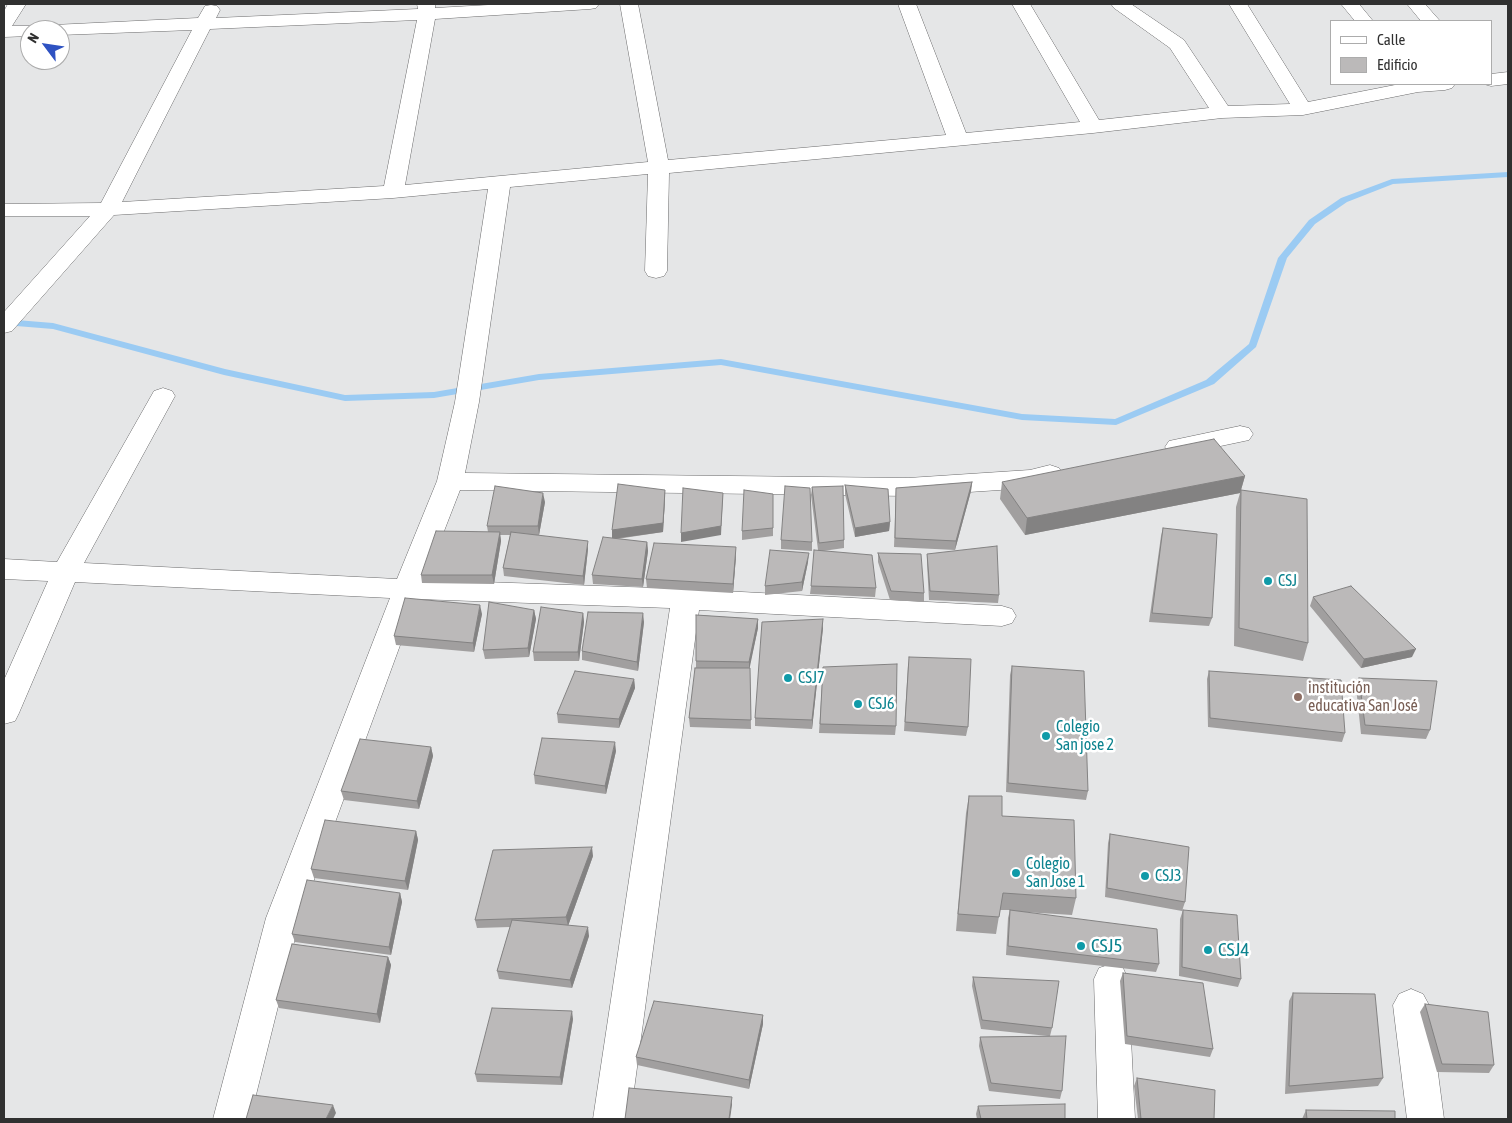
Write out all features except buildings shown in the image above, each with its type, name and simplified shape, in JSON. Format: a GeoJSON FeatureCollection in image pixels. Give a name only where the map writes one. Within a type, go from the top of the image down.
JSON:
{"type":"FeatureCollection","features":[{"type":"Feature","properties":{"kind":"street"},"geometry":{"type":"LineString","coordinates":[[4,25],[17,4]]}},
{"type":"Feature","properties":{"kind":"street"},"geometry":{"type":"LineString","coordinates":[[4,326],[108,209],[206,23],[214,4]]}},
{"type":"Feature","properties":{"kind":"street"},"geometry":{"type":"LineString","coordinates":[[70,29],[427,9],[590,4]]}},
{"type":"Feature","properties":{"kind":"street"},"geometry":{"type":"LineString","coordinates":[[629,4],[659,168],[656,271]]}},
{"type":"Feature","properties":{"kind":"street"},"geometry":{"type":"LineString","coordinates":[[907,4],[958,139]]}},
{"type":"Feature","properties":{"kind":"street"},"geometry":{"type":"LineString","coordinates":[[1021,4],[1093,127]]}},
{"type":"Feature","properties":{"kind":"street"},"geometry":{"type":"LineString","coordinates":[[1120,4],[1177,44],[1222,112]]}},
{"type":"Feature","properties":{"kind":"street"},"geometry":{"type":"LineString","coordinates":[[1238,4],[1303,108]]}},
{"type":"Feature","properties":{"kind":"street"},"geometry":{"type":"LineString","coordinates":[[1350,4],[1363,20]]}},
{"type":"Feature","properties":{"kind":"street"},"geometry":{"type":"LineString","coordinates":[[1416,4],[1430,20]]}},
{"type":"Feature","properties":{"kind":"street"},"geometry":{"type":"LineString","coordinates":[[393,192],[427,9]]}},
{"type":"Feature","properties":{"kind":"street"},"geometry":{"type":"LineString","coordinates":[[4,32],[20,31]]}},
{"type":"Feature","properties":{"kind":"street"},"geometry":{"type":"LineString","coordinates":[[1492,80],[1508,78]]}},
{"type":"Feature","properties":{"kind":"street"},"geometry":{"type":"LineString","coordinates":[[4,210],[108,209],[393,192],[1093,127],[1222,112],[1303,108],[1417,85]]}},
{"type":"Feature","properties":{"kind":"street"},"geometry":{"type":"LineString","coordinates":[[232,1119],[283,918],[407,589],[450,481],[467,402],[500,182]]}},
{"type":"Feature","properties":{"kind":"street"},"geometry":{"type":"LineString","coordinates":[[4,712],[65,573],[163,396]]}},
{"type":"Feature","properties":{"kind":"street"},"geometry":{"type":"LineString","coordinates":[[1154,452],[1240,434]]}},
{"type":"Feature","properties":{"kind":"street"},"geometry":{"type":"LineString","coordinates":[[450,481],[908,486],[1030,479],[1078,469]]}},
{"type":"Feature","properties":{"kind":"street"},"geometry":{"type":"LineString","coordinates":[[4,569],[1002,616]]}},
{"type":"Feature","properties":{"kind":"street"},"geometry":{"type":"LineString","coordinates":[[612,1119],[686,600]]}},
{"type":"Feature","properties":{"kind":"street"},"geometry":{"type":"LineString","coordinates":[[1111,979],[1118,1119]]}},
{"type":"Feature","properties":{"kind":"street"},"geometry":{"type":"LineString","coordinates":[[1411,1005],[1426,1119]]}},
{"type":"Feature","properties":{"kind":"waterway"},"geometry":{"type":"LineString","coordinates":[[4,322],[53,326],[224,372],[345,398],[434,395],[539,377],[721,362],[1022,417],[1116,422],[1210,382],[1253,345],[1283,258],[1312,222],[1344,200],[1392,182],[1508,174]]}},
{"type":"Feature","properties":{"kind":"place","name":"CSJ"},"geometry":{"type":"Point","coordinates":[1268,581]}},
{"type":"Feature","properties":{"kind":"place","name":"CSJ7"},"geometry":{"type":"Point","coordinates":[788,678]}},
{"type":"Feature","properties":{"kind":"place","name":"institución educativa San José"},"geometry":{"type":"Point","coordinates":[1298,697]}},
{"type":"Feature","properties":{"kind":"place","name":"CSJ6"},"geometry":{"type":"Point","coordinates":[858,704]}},
{"type":"Feature","properties":{"kind":"place","name":"Colegio San jose 2"},"geometry":{"type":"Point","coordinates":[1046,736]}},
{"type":"Feature","properties":{"kind":"place","name":"Colegio San Jose 1"},"geometry":{"type":"Point","coordinates":[1016,873]}},
{"type":"Feature","properties":{"kind":"place","name":"CSJ3"},"geometry":{"type":"Point","coordinates":[1145,876]}},
{"type":"Feature","properties":{"kind":"place","name":"CSJ5"},"geometry":{"type":"Point","coordinates":[1081,946]}},
{"type":"Feature","properties":{"kind":"place","name":"CSJ4"},"geometry":{"type":"Point","coordinates":[1208,950]}}]}
